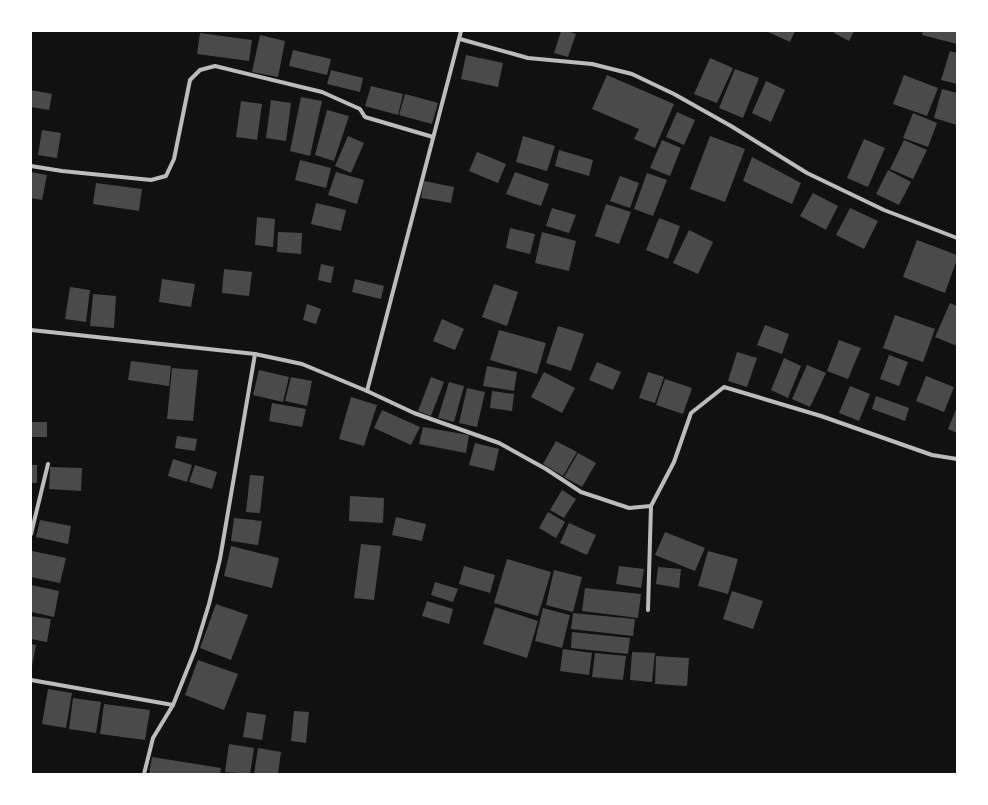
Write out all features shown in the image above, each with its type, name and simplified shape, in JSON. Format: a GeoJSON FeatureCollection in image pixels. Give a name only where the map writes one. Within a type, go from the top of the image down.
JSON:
{"type":"FeatureCollection","features":[{"type":"Feature","properties":{"kind":"street"},"geometry":{"type":"LineString","coordinates":[[367,391],[461,31]]}},
{"type":"Feature","properties":{"kind":"street"},"geometry":{"type":"LineString","coordinates":[[460,39],[528,58],[592,64],[632,74],[674,94],[731,126],[807,173],[884,210],[957,238]]}},
{"type":"Feature","properties":{"kind":"street"},"geometry":{"type":"LineString","coordinates":[[31,166],[62,171],[151,180],[166,176],[174,159],[190,80],[200,70],[215,66],[322,92],[360,109],[365,117],[433,137]]}},
{"type":"Feature","properties":{"kind":"street"},"geometry":{"type":"LineString","coordinates":[[31,330],[255,354],[302,364],[367,391],[414,413],[499,443],[546,469],[581,492],[629,508],[651,506]]}},
{"type":"Feature","properties":{"kind":"street"},"geometry":{"type":"LineString","coordinates":[[144,774],[153,738],[173,705],[194,650],[209,604],[220,559],[255,354]]}},
{"type":"Feature","properties":{"kind":"street"},"geometry":{"type":"LineString","coordinates":[[648,610],[651,506],[674,462],[691,413],[724,387],[821,416],[932,455],[957,459]]}},
{"type":"Feature","properties":{"kind":"street"},"geometry":{"type":"LineString","coordinates":[[31,534],[48,464]]}},
{"type":"Feature","properties":{"kind":"street"},"geometry":{"type":"LineString","coordinates":[[31,680],[173,705]]}},
{"type":"Feature","properties":{"kind":"building"},"geometry":{"type":"Polygon","coordinates":[[[561,31],[576,34],[568,57],[554,53],[561,31]]]}},
{"type":"Feature","properties":{"kind":"building"},"geometry":{"type":"Polygon","coordinates":[[[766,31],[795,31],[790,42],[766,31]]]}},
{"type":"Feature","properties":{"kind":"building"},"geometry":{"type":"Polygon","coordinates":[[[835,31],[854,31],[849,41],[834,33],[835,31]]]}},
{"type":"Feature","properties":{"kind":"building"},"geometry":{"type":"Polygon","coordinates":[[[923,31],[957,31],[957,44],[922,35],[923,31]]]}},
{"type":"Feature","properties":{"kind":"building"},"geometry":{"type":"Polygon","coordinates":[[[200,33],[252,40],[249,61],[197,54],[200,33]]]}},
{"type":"Feature","properties":{"kind":"building"},"geometry":{"type":"Polygon","coordinates":[[[260,35],[285,41],[278,77],[252,72],[260,35]]]}},
{"type":"Feature","properties":{"kind":"building"},"geometry":{"type":"Polygon","coordinates":[[[293,50],[331,59],[327,75],[289,66],[293,50]]]}},
{"type":"Feature","properties":{"kind":"building"},"geometry":{"type":"Polygon","coordinates":[[[950,51],[957,53],[957,84],[941,80],[950,51]]]}},
{"type":"Feature","properties":{"kind":"building"},"geometry":{"type":"Polygon","coordinates":[[[466,55],[503,63],[498,87],[461,79],[466,55]]]}},
{"type":"Feature","properties":{"kind":"building"},"geometry":{"type":"Polygon","coordinates":[[[710,58],[733,68],[717,103],[694,94],[710,58]]]}},
{"type":"Feature","properties":{"kind":"building"},"geometry":{"type":"Polygon","coordinates":[[[735,69],[759,78],[743,118],[719,108],[735,69]]]}},
{"type":"Feature","properties":{"kind":"building"},"geometry":{"type":"Polygon","coordinates":[[[331,70],[363,78],[360,92],[327,84],[331,70]]]}},
{"type":"Feature","properties":{"kind":"building"},"geometry":{"type":"Polygon","coordinates":[[[607,75],[674,104],[655,148],[634,139],[639,129],[592,109],[607,75]]]}},
{"type":"Feature","properties":{"kind":"building"},"geometry":{"type":"Polygon","coordinates":[[[904,75],[938,88],[927,116],[893,104],[904,75]]]}},
{"type":"Feature","properties":{"kind":"building"},"geometry":{"type":"Polygon","coordinates":[[[766,81],[785,90],[771,122],[752,113],[766,81]]]}},
{"type":"Feature","properties":{"kind":"building"},"geometry":{"type":"Polygon","coordinates":[[[371,86],[403,94],[398,115],[365,106],[371,86]]]}},
{"type":"Feature","properties":{"kind":"building"},"geometry":{"type":"Polygon","coordinates":[[[942,89],[957,93],[957,125],[934,118],[942,89]]]}},
{"type":"Feature","properties":{"kind":"building"},"geometry":{"type":"Polygon","coordinates":[[[31,90],[52,94],[49,110],[31,107],[31,90]]]}},
{"type":"Feature","properties":{"kind":"building"},"geometry":{"type":"Polygon","coordinates":[[[405,94],[438,103],[432,124],[399,115],[405,94]]]}},
{"type":"Feature","properties":{"kind":"building"},"geometry":{"type":"Polygon","coordinates":[[[301,97],[322,101],[310,156],[290,151],[301,97]]]}},
{"type":"Feature","properties":{"kind":"building"},"geometry":{"type":"Polygon","coordinates":[[[271,100],[291,103],[286,141],[266,138],[271,100]]]}},
{"type":"Feature","properties":{"kind":"building"},"geometry":{"type":"Polygon","coordinates":[[[241,101],[262,104],[257,140],[236,137],[241,101]]]}},
{"type":"Feature","properties":{"kind":"building"},"geometry":{"type":"Polygon","coordinates":[[[327,110],[349,116],[334,161],[315,155],[327,110]]]}},
{"type":"Feature","properties":{"kind":"building"},"geometry":{"type":"Polygon","coordinates":[[[677,112],[695,120],[684,145],[666,137],[677,112]]]}},
{"type":"Feature","properties":{"kind":"building"},"geometry":{"type":"Polygon","coordinates":[[[913,113],[937,123],[928,147],[903,138],[913,113]]]}},
{"type":"Feature","properties":{"kind":"building"},"geometry":{"type":"Polygon","coordinates":[[[42,130],[61,133],[57,158],[38,155],[42,130]]]}},
{"type":"Feature","properties":{"kind":"building"},"geometry":{"type":"Polygon","coordinates":[[[348,136],[364,143],[351,173],[335,166],[348,136]]]}},
{"type":"Feature","properties":{"kind":"building"},"geometry":{"type":"Polygon","coordinates":[[[523,136],[555,146],[547,171],[516,162],[523,136]]]}},
{"type":"Feature","properties":{"kind":"building"},"geometry":{"type":"Polygon","coordinates":[[[710,136],[745,149],[725,202],[690,189],[710,136]]]}},
{"type":"Feature","properties":{"kind":"building"},"geometry":{"type":"Polygon","coordinates":[[[864,139],[885,148],[868,187],[847,178],[864,139]]]}},
{"type":"Feature","properties":{"kind":"building"},"geometry":{"type":"Polygon","coordinates":[[[662,140],[681,148],[670,176],[650,168],[662,140]]]}},
{"type":"Feature","properties":{"kind":"building"},"geometry":{"type":"Polygon","coordinates":[[[904,140],[927,150],[913,179],[890,169],[904,140]]]}},
{"type":"Feature","properties":{"kind":"building"},"geometry":{"type":"Polygon","coordinates":[[[559,150],[593,160],[589,176],[555,166],[559,150]]]}},
{"type":"Feature","properties":{"kind":"building"},"geometry":{"type":"Polygon","coordinates":[[[477,152],[506,164],[498,183],[469,171],[477,152]]]}},
{"type":"Feature","properties":{"kind":"building"},"geometry":{"type":"Polygon","coordinates":[[[752,157],[801,183],[792,204],[743,181],[752,157]]]}},
{"type":"Feature","properties":{"kind":"building"},"geometry":{"type":"Polygon","coordinates":[[[300,160],[331,168],[326,188],[295,180],[300,160]]]}},
{"type":"Feature","properties":{"kind":"building"},"geometry":{"type":"Polygon","coordinates":[[[888,170],[911,182],[899,205],[876,194],[888,170]]]}},
{"type":"Feature","properties":{"kind":"building"},"geometry":{"type":"Polygon","coordinates":[[[31,172],[47,175],[42,200],[31,198],[31,172]]]}},
{"type":"Feature","properties":{"kind":"building"},"geometry":{"type":"Polygon","coordinates":[[[336,172],[364,180],[357,204],[328,195],[336,172]]]}},
{"type":"Feature","properties":{"kind":"building"},"geometry":{"type":"Polygon","coordinates":[[[515,172],[549,184],[541,206],[506,194],[515,172]]]}},
{"type":"Feature","properties":{"kind":"building"},"geometry":{"type":"Polygon","coordinates":[[[647,173],[667,180],[653,216],[634,209],[647,173]]]}},
{"type":"Feature","properties":{"kind":"building"},"geometry":{"type":"Polygon","coordinates":[[[620,176],[639,183],[630,208],[610,201],[620,176]]]}},
{"type":"Feature","properties":{"kind":"building"},"geometry":{"type":"Polygon","coordinates":[[[424,181],[454,187],[451,203],[421,198],[424,181]]]}},
{"type":"Feature","properties":{"kind":"building"},"geometry":{"type":"Polygon","coordinates":[[[96,183],[142,189],[139,211],[93,204],[96,183]]]}},
{"type":"Feature","properties":{"kind":"building"},"geometry":{"type":"Polygon","coordinates":[[[813,193],[838,206],[826,230],[800,216],[813,193]]]}},
{"type":"Feature","properties":{"kind":"building"},"geometry":{"type":"Polygon","coordinates":[[[316,203],[346,210],[341,231],[311,224],[316,203]]]}},
{"type":"Feature","properties":{"kind":"building"},"geometry":{"type":"Polygon","coordinates":[[[606,204],[631,212],[619,244],[595,236],[606,204]]]}},
{"type":"Feature","properties":{"kind":"building"},"geometry":{"type":"Polygon","coordinates":[[[552,208],[576,215],[569,233],[546,226],[552,208]]]}},
{"type":"Feature","properties":{"kind":"building"},"geometry":{"type":"Polygon","coordinates":[[[850,208],[878,221],[864,249],[836,235],[850,208]]]}},
{"type":"Feature","properties":{"kind":"building"},"geometry":{"type":"Polygon","coordinates":[[[257,217],[275,219],[273,247],[255,245],[257,217]]]}},
{"type":"Feature","properties":{"kind":"building"},"geometry":{"type":"Polygon","coordinates":[[[659,218],[680,226],[668,259],[646,250],[659,218]]]}},
{"type":"Feature","properties":{"kind":"building"},"geometry":{"type":"Polygon","coordinates":[[[510,228],[535,234],[530,254],[506,248],[510,228]]]}},
{"type":"Feature","properties":{"kind":"building"},"geometry":{"type":"Polygon","coordinates":[[[689,230],[713,242],[698,274],[673,263],[689,230]]]}},
{"type":"Feature","properties":{"kind":"building"},"geometry":{"type":"Polygon","coordinates":[[[278,232],[302,233],[301,254],[277,252],[278,232]]]}},
{"type":"Feature","properties":{"kind":"building"},"geometry":{"type":"Polygon","coordinates":[[[542,232],[576,241],[569,271],[535,263],[542,232]]]}},
{"type":"Feature","properties":{"kind":"building"},"geometry":{"type":"Polygon","coordinates":[[[917,240],[957,255],[957,259],[945,293],[903,277],[917,240]]]}},
{"type":"Feature","properties":{"kind":"building"},"geometry":{"type":"Polygon","coordinates":[[[321,264],[334,267],[331,283],[318,280],[321,264]]]}},
{"type":"Feature","properties":{"kind":"building"},"geometry":{"type":"Polygon","coordinates":[[[224,269],[252,272],[249,296],[222,293],[224,269]]]}},
{"type":"Feature","properties":{"kind":"building"},"geometry":{"type":"Polygon","coordinates":[[[162,279],[195,284],[191,307],[159,302],[162,279]]]}},
{"type":"Feature","properties":{"kind":"building"},"geometry":{"type":"Polygon","coordinates":[[[355,279],[384,286],[381,299],[352,292],[355,279]]]}},
{"type":"Feature","properties":{"kind":"building"},"geometry":{"type":"Polygon","coordinates":[[[494,284],[518,292],[507,326],[482,317],[494,284]]]}},
{"type":"Feature","properties":{"kind":"building"},"geometry":{"type":"Polygon","coordinates":[[[70,287],[90,290],[86,322],[65,319],[70,287]]]}},
{"type":"Feature","properties":{"kind":"building"},"geometry":{"type":"Polygon","coordinates":[[[93,294],[116,296],[114,328],[90,326],[93,294]]]}},
{"type":"Feature","properties":{"kind":"building"},"geometry":{"type":"Polygon","coordinates":[[[950,303],[957,306],[957,346],[935,337],[950,303]]]}},
{"type":"Feature","properties":{"kind":"building"},"geometry":{"type":"Polygon","coordinates":[[[307,304],[321,309],[316,324],[303,320],[307,304]]]}},
{"type":"Feature","properties":{"kind":"building"},"geometry":{"type":"Polygon","coordinates":[[[895,315],[935,329],[923,362],[883,348],[895,315]]]}},
{"type":"Feature","properties":{"kind":"building"},"geometry":{"type":"Polygon","coordinates":[[[442,319],[464,329],[455,350],[433,341],[442,319]]]}},
{"type":"Feature","properties":{"kind":"building"},"geometry":{"type":"Polygon","coordinates":[[[765,325],[789,334],[782,354],[757,345],[765,325]]]}},
{"type":"Feature","properties":{"kind":"building"},"geometry":{"type":"Polygon","coordinates":[[[558,326],[584,334],[571,371],[546,363],[558,326]]]}},
{"type":"Feature","properties":{"kind":"building"},"geometry":{"type":"Polygon","coordinates":[[[499,330],[546,343],[537,374],[490,360],[499,330]]]}},
{"type":"Feature","properties":{"kind":"building"},"geometry":{"type":"Polygon","coordinates":[[[839,340],[861,348],[848,379],[827,371],[839,340]]]}},
{"type":"Feature","properties":{"kind":"building"},"geometry":{"type":"Polygon","coordinates":[[[737,352],[757,358],[747,387],[728,381],[737,352]]]}},
{"type":"Feature","properties":{"kind":"building"},"geometry":{"type":"Polygon","coordinates":[[[889,355],[908,362],[899,386],[880,379],[889,355]]]}},
{"type":"Feature","properties":{"kind":"building"},"geometry":{"type":"Polygon","coordinates":[[[784,358],[801,366],[788,398],[771,390],[784,358]]]}},
{"type":"Feature","properties":{"kind":"building"},"geometry":{"type":"Polygon","coordinates":[[[131,361],[171,366],[169,386],[128,380],[131,361]]]}},
{"type":"Feature","properties":{"kind":"building"},"geometry":{"type":"Polygon","coordinates":[[[597,362],[621,372],[613,390],[589,380],[597,362]]]}},
{"type":"Feature","properties":{"kind":"building"},"geometry":{"type":"Polygon","coordinates":[[[807,365],[826,373],[810,407],[792,399],[807,365]]]}},
{"type":"Feature","properties":{"kind":"building"},"geometry":{"type":"Polygon","coordinates":[[[487,366],[517,372],[514,391],[483,386],[487,366]]]}},
{"type":"Feature","properties":{"kind":"building"},"geometry":{"type":"Polygon","coordinates":[[[172,368],[198,370],[193,421],[167,419],[172,368]]]}},
{"type":"Feature","properties":{"kind":"building"},"geometry":{"type":"Polygon","coordinates":[[[259,370],[289,377],[283,402],[253,395],[259,370]]]}},
{"type":"Feature","properties":{"kind":"building"},"geometry":{"type":"Polygon","coordinates":[[[544,372],[575,388],[562,413],[531,397],[544,372]]]}},
{"type":"Feature","properties":{"kind":"building"},"geometry":{"type":"Polygon","coordinates":[[[648,372],[664,377],[655,403],[639,398],[648,372]]]}},
{"type":"Feature","properties":{"kind":"building"},"geometry":{"type":"Polygon","coordinates":[[[926,376],[954,387],[944,412],[916,401],[926,376]]]}},
{"type":"Feature","properties":{"kind":"building"},"geometry":{"type":"Polygon","coordinates":[[[291,377],[312,381],[307,406],[285,401],[291,377]]]}},
{"type":"Feature","properties":{"kind":"building"},"geometry":{"type":"Polygon","coordinates":[[[431,377],[444,382],[431,416],[418,411],[431,377]]]}},
{"type":"Feature","properties":{"kind":"building"},"geometry":{"type":"Polygon","coordinates":[[[665,379],[692,388],[683,414],[656,405],[665,379]]]}},
{"type":"Feature","properties":{"kind":"building"},"geometry":{"type":"Polygon","coordinates":[[[449,382],[464,386],[454,422],[438,418],[449,382]]]}},
{"type":"Feature","properties":{"kind":"building"},"geometry":{"type":"Polygon","coordinates":[[[850,386],[870,394],[859,421],[839,413],[850,386]]]}},
{"type":"Feature","properties":{"kind":"building"},"geometry":{"type":"Polygon","coordinates":[[[467,388],[485,392],[477,427],[459,423],[467,388]]]}},
{"type":"Feature","properties":{"kind":"building"},"geometry":{"type":"Polygon","coordinates":[[[492,391],[514,394],[512,411],[490,408],[492,391]]]}},
{"type":"Feature","properties":{"kind":"building"},"geometry":{"type":"Polygon","coordinates":[[[876,396],[909,408],[905,421],[872,409],[876,396]]]}},
{"type":"Feature","properties":{"kind":"building"},"geometry":{"type":"Polygon","coordinates":[[[351,397],[377,405],[364,446],[339,439],[351,397]]]}},
{"type":"Feature","properties":{"kind":"building"},"geometry":{"type":"Polygon","coordinates":[[[272,403],[306,409],[302,427],[269,421],[272,403]]]}},
{"type":"Feature","properties":{"kind":"building"},"geometry":{"type":"Polygon","coordinates":[[[957,407],[957,433],[948,429],[957,407]]]}},
{"type":"Feature","properties":{"kind":"building"},"geometry":{"type":"Polygon","coordinates":[[[382,410],[420,427],[411,445],[374,428],[382,410]]]}},
{"type":"Feature","properties":{"kind":"building"},"geometry":{"type":"Polygon","coordinates":[[[31,422],[47,422],[47,437],[31,437],[31,422]]]}},
{"type":"Feature","properties":{"kind":"building"},"geometry":{"type":"Polygon","coordinates":[[[423,427],[469,435],[466,453],[419,444],[423,427]]]}},
{"type":"Feature","properties":{"kind":"building"},"geometry":{"type":"Polygon","coordinates":[[[177,436],[197,439],[195,451],[175,448],[177,436]]]}},
{"type":"Feature","properties":{"kind":"building"},"geometry":{"type":"Polygon","coordinates":[[[556,441],[577,452],[563,476],[543,464],[556,441]]]}},
{"type":"Feature","properties":{"kind":"building"},"geometry":{"type":"Polygon","coordinates":[[[475,443],[499,449],[494,471],[469,465],[475,443]]]}},
{"type":"Feature","properties":{"kind":"building"},"geometry":{"type":"Polygon","coordinates":[[[578,453],[596,463],[582,487],[564,477],[578,453]]]}},
{"type":"Feature","properties":{"kind":"building"},"geometry":{"type":"Polygon","coordinates":[[[173,459],[192,465],[187,482],[168,476],[173,459]]]}},
{"type":"Feature","properties":{"kind":"building"},"geometry":{"type":"Polygon","coordinates":[[[31,465],[37,465],[37,483],[31,483],[31,465]]]}},
{"type":"Feature","properties":{"kind":"building"},"geometry":{"type":"Polygon","coordinates":[[[195,465],[217,472],[212,489],[189,482],[195,465]]]}},
{"type":"Feature","properties":{"kind":"building"},"geometry":{"type":"Polygon","coordinates":[[[50,467],[82,468],[81,491],[49,489],[50,467]]]}},
{"type":"Feature","properties":{"kind":"building"},"geometry":{"type":"Polygon","coordinates":[[[250,475],[264,476],[260,513],[246,512],[250,475]]]}},
{"type":"Feature","properties":{"kind":"building"},"geometry":{"type":"Polygon","coordinates":[[[562,490],[576,499],[564,518],[550,510],[562,490]]]}},
{"type":"Feature","properties":{"kind":"building"},"geometry":{"type":"Polygon","coordinates":[[[350,496],[384,498],[383,523],[349,521],[350,496]]]}},
{"type":"Feature","properties":{"kind":"building"},"geometry":{"type":"Polygon","coordinates":[[[548,512],[565,522],[556,538],[539,528],[548,512]]]}},
{"type":"Feature","properties":{"kind":"building"},"geometry":{"type":"Polygon","coordinates":[[[396,517],[426,524],[422,541],[392,535],[396,517]]]}},
{"type":"Feature","properties":{"kind":"building"},"geometry":{"type":"Polygon","coordinates":[[[234,518],[262,521],[258,545],[231,541],[234,518]]]}},
{"type":"Feature","properties":{"kind":"building"},"geometry":{"type":"Polygon","coordinates":[[[40,520],[71,526],[68,544],[36,537],[40,520]]]}},
{"type":"Feature","properties":{"kind":"building"},"geometry":{"type":"Polygon","coordinates":[[[569,523],[596,535],[587,555],[560,543],[569,523]]]}},
{"type":"Feature","properties":{"kind":"building"},"geometry":{"type":"Polygon","coordinates":[[[665,532],[705,548],[695,571],[655,555],[665,532]]]}},
{"type":"Feature","properties":{"kind":"building"},"geometry":{"type":"Polygon","coordinates":[[[361,544],[381,546],[374,600],[354,598],[361,544]]]}},
{"type":"Feature","properties":{"kind":"building"},"geometry":{"type":"Polygon","coordinates":[[[231,546],[279,558],[272,588],[224,576],[231,546]]]}},
{"type":"Feature","properties":{"kind":"building"},"geometry":{"type":"Polygon","coordinates":[[[32,551],[66,558],[60,583],[31,577],[32,551]]]}},
{"type":"Feature","properties":{"kind":"building"},"geometry":{"type":"Polygon","coordinates":[[[708,551],[738,559],[728,594],[698,586],[708,551]]]}},
{"type":"Feature","properties":{"kind":"building"},"geometry":{"type":"Polygon","coordinates":[[[507,559],[551,572],[538,616],[494,603],[507,559]]]}},
{"type":"Feature","properties":{"kind":"building"},"geometry":{"type":"Polygon","coordinates":[[[464,566],[495,575],[490,593],[459,584],[464,566]]]}},
{"type":"Feature","properties":{"kind":"building"},"geometry":{"type":"Polygon","coordinates":[[[619,566],[644,569],[641,588],[616,584],[619,566]]]}},
{"type":"Feature","properties":{"kind":"building"},"geometry":{"type":"Polygon","coordinates":[[[658,567],[681,569],[679,588],[656,584],[658,567]]]}},
{"type":"Feature","properties":{"kind":"building"},"geometry":{"type":"Polygon","coordinates":[[[554,570],[582,577],[573,612],[546,605],[554,570]]]}},
{"type":"Feature","properties":{"kind":"building"},"geometry":{"type":"Polygon","coordinates":[[[435,582],[458,589],[453,602],[431,595],[435,582]]]}},
{"type":"Feature","properties":{"kind":"building"},"geometry":{"type":"Polygon","coordinates":[[[31,585],[59,591],[54,617],[31,612],[31,585]]]}},
{"type":"Feature","properties":{"kind":"building"},"geometry":{"type":"Polygon","coordinates":[[[585,588],[641,594],[638,618],[582,611],[585,588]]]}},
{"type":"Feature","properties":{"kind":"building"},"geometry":{"type":"Polygon","coordinates":[[[732,591],[763,601],[753,629],[723,619],[732,591]]]}},
{"type":"Feature","properties":{"kind":"building"},"geometry":{"type":"Polygon","coordinates":[[[427,601],[453,609],[449,624],[422,616],[427,601]]]}},
{"type":"Feature","properties":{"kind":"building"},"geometry":{"type":"Polygon","coordinates":[[[216,604],[248,615],[231,660],[200,648],[216,604]]]}},
{"type":"Feature","properties":{"kind":"building"},"geometry":{"type":"Polygon","coordinates":[[[495,607],[538,621],[527,658],[483,644],[495,607]]]}},
{"type":"Feature","properties":{"kind":"building"},"geometry":{"type":"Polygon","coordinates":[[[543,608],[570,615],[562,648],[535,641],[543,608]]]}},
{"type":"Feature","properties":{"kind":"building"},"geometry":{"type":"Polygon","coordinates":[[[573,613],[635,619],[633,636],[571,629],[573,613]]]}},
{"type":"Feature","properties":{"kind":"building"},"geometry":{"type":"Polygon","coordinates":[[[31,616],[51,619],[47,642],[31,639],[31,616]]]}},
{"type":"Feature","properties":{"kind":"building"},"geometry":{"type":"Polygon","coordinates":[[[572,632],[630,638],[628,654],[571,648],[572,632]]]}},
{"type":"Feature","properties":{"kind":"building"},"geometry":{"type":"Polygon","coordinates":[[[31,644],[36,645],[32,666],[31,666],[31,644]]]}},
{"type":"Feature","properties":{"kind":"building"},"geometry":{"type":"Polygon","coordinates":[[[563,649],[592,653],[589,675],[560,671],[563,649]]]}},
{"type":"Feature","properties":{"kind":"building"},"geometry":{"type":"Polygon","coordinates":[[[632,652],[655,653],[652,682],[630,680],[632,652]]]}},
{"type":"Feature","properties":{"kind":"building"},"geometry":{"type":"Polygon","coordinates":[[[595,653],[626,656],[623,680],[592,677],[595,653]]]}},
{"type":"Feature","properties":{"kind":"building"},"geometry":{"type":"Polygon","coordinates":[[[656,656],[689,658],[687,686],[655,684],[656,656]]]}},
{"type":"Feature","properties":{"kind":"building"},"geometry":{"type":"Polygon","coordinates":[[[198,660],[238,674],[224,710],[185,695],[198,660]]]}},
{"type":"Feature","properties":{"kind":"building"},"geometry":{"type":"Polygon","coordinates":[[[48,689],[72,693],[66,728],[42,724],[48,689]]]}},
{"type":"Feature","properties":{"kind":"building"},"geometry":{"type":"Polygon","coordinates":[[[73,698],[101,702],[96,733],[69,729],[73,698]]]}},
{"type":"Feature","properties":{"kind":"building"},"geometry":{"type":"Polygon","coordinates":[[[104,704],[150,710],[145,740],[100,734],[104,704]]]}},
{"type":"Feature","properties":{"kind":"building"},"geometry":{"type":"Polygon","coordinates":[[[294,711],[309,712],[306,743],[291,741],[294,711]]]}},
{"type":"Feature","properties":{"kind":"building"},"geometry":{"type":"Polygon","coordinates":[[[247,712],[266,715],[262,740],[243,737],[247,712]]]}},
{"type":"Feature","properties":{"kind":"building"},"geometry":{"type":"Polygon","coordinates":[[[229,744],[254,748],[250,774],[225,772],[229,744]]]}},
{"type":"Feature","properties":{"kind":"building"},"geometry":{"type":"Polygon","coordinates":[[[258,748],[281,752],[278,774],[254,774],[258,748]]]}},
{"type":"Feature","properties":{"kind":"building"},"geometry":{"type":"Polygon","coordinates":[[[152,757],[221,768],[220,774],[149,774],[152,757]]]}}]}
